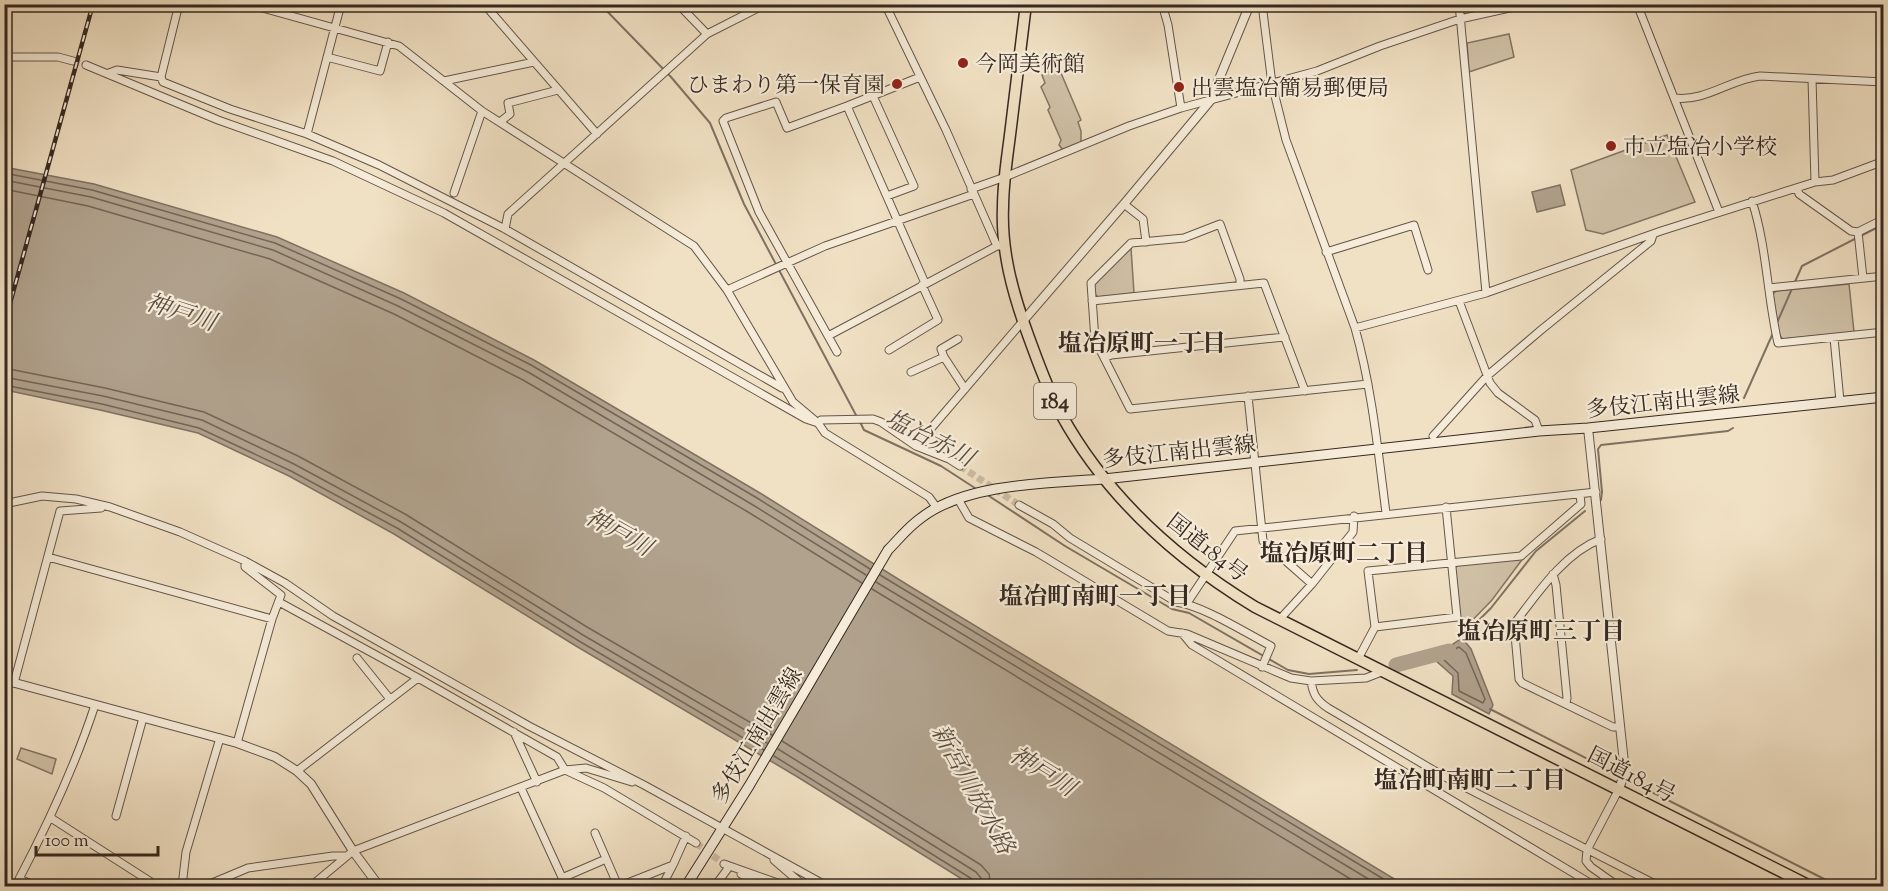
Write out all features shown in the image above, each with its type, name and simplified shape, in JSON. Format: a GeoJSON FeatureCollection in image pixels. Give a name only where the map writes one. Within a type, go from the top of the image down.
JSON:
{"type":"FeatureCollection","features":[{"type":"Feature","properties":{"kind":"highway","name":"国道184号"},"geometry":{"type":"LineString","coordinates":[[1026,4],[1005,177],[1001,246],[1023,321],[1044,379],[1061,414],[1104,479],[1156,534],[1205,575],[1255,607],[1359,657],[1810,886]]}},
{"type":"Feature","properties":{"kind":"main road","name":"多伎江南出雲線"},"geometry":{"type":"LineString","coordinates":[[686,886],[723,829],[888,550],[922,516],[958,499],[988,490],[1032,484],[1104,479],[1539,431],[1588,428],[1884,397]]}},
{"type":"Feature","properties":{"kind":"street"},"geometry":{"type":"LineString","coordinates":[[179,4],[161,77],[163,82],[230,109],[307,134],[379,165],[505,229],[785,389]]}},
{"type":"Feature","properties":{"kind":"street"},"geometry":{"type":"LineString","coordinates":[[248,4],[399,46],[482,111],[694,246],[727,290],[793,402],[818,423],[825,433],[929,497],[937,508]]}},
{"type":"Feature","properties":{"kind":"street"},"geometry":{"type":"LineString","coordinates":[[307,134],[341,4]]}},
{"type":"Feature","properties":{"kind":"street"},"geometry":{"type":"LineString","coordinates":[[484,4],[597,134]]}},
{"type":"Feature","properties":{"kind":"street"},"geometry":{"type":"LineString","coordinates":[[678,4],[706,34]]}},
{"type":"Feature","properties":{"kind":"street"},"geometry":{"type":"LineString","coordinates":[[505,229],[508,214],[706,34],[766,4]]}},
{"type":"Feature","properties":{"kind":"street"},"geometry":{"type":"LineString","coordinates":[[828,336],[923,284],[1001,246],[972,192],[885,4]]}},
{"type":"Feature","properties":{"kind":"street"},"geometry":{"type":"LineString","coordinates":[[1162,4],[1168,25],[1181,108]]}},
{"type":"Feature","properties":{"kind":"street"},"geometry":{"type":"LineString","coordinates":[[916,446],[1210,101],[1250,4]]}},
{"type":"Feature","properties":{"kind":"street"},"geometry":{"type":"LineString","coordinates":[[1262,4],[1272,84],[1286,140],[1355,328],[1363,357],[1379,450],[1386,513]]}},
{"type":"Feature","properties":{"kind":"street"},"geometry":{"type":"LineString","coordinates":[[1459,4],[1486,293]]}},
{"type":"Feature","properties":{"kind":"street"},"geometry":{"type":"LineString","coordinates":[[727,290],[825,246],[972,192],[1129,126],[1181,108],[1317,71],[1380,46],[1460,19],[1528,4]]}},
{"type":"Feature","properties":{"kind":"street"},"geometry":{"type":"LineString","coordinates":[[1636,4],[1719,212]]}},
{"type":"Feature","properties":{"kind":"street"},"geometry":{"type":"LineString","coordinates":[[1879,4],[1884,22]]}},
{"type":"Feature","properties":{"kind":"street"},"geometry":{"type":"LineString","coordinates":[[327,57],[380,71],[388,42]]}},
{"type":"Feature","properties":{"kind":"street"},"geometry":{"type":"LineString","coordinates":[[4,57],[58,57],[74,61]]}},
{"type":"Feature","properties":{"kind":"street"},"geometry":{"type":"LineString","coordinates":[[444,81],[534,62]]}},
{"type":"Feature","properties":{"kind":"street"},"geometry":{"type":"LineString","coordinates":[[86,64],[218,120],[333,161],[444,213],[818,423]]}},
{"type":"Feature","properties":{"kind":"street"},"geometry":{"type":"LineString","coordinates":[[109,72],[117,70],[161,77]]}},
{"type":"Feature","properties":{"kind":"street"},"geometry":{"type":"LineString","coordinates":[[1675,98],[1686,100],[1749,77],[1760,76],[1884,82]]}},
{"type":"Feature","properties":{"kind":"street"},"geometry":{"type":"LineString","coordinates":[[837,352],[759,212],[723,121],[726,118],[776,102],[787,128],[920,77]]}},
{"type":"Feature","properties":{"kind":"street"},"geometry":{"type":"LineString","coordinates":[[1812,79],[1815,182]]}},
{"type":"Feature","properties":{"kind":"street"},"geometry":{"type":"LineString","coordinates":[[501,123],[510,114],[508,103],[558,90]]}},
{"type":"Feature","properties":{"kind":"street"},"geometry":{"type":"LineString","coordinates":[[873,96],[914,186],[887,196]]}},
{"type":"Feature","properties":{"kind":"street"},"geometry":{"type":"LineString","coordinates":[[847,106],[938,320],[889,350]]}},
{"type":"Feature","properties":{"kind":"street"},"geometry":{"type":"LineString","coordinates":[[454,192],[482,111]]}},
{"type":"Feature","properties":{"kind":"street"},"geometry":{"type":"LineString","coordinates":[[1355,328],[1486,293],[1752,201],[1815,182],[1833,180],[1884,161]]}},
{"type":"Feature","properties":{"kind":"street"},"geometry":{"type":"LineString","coordinates":[[1797,188],[1799,194],[1851,231],[1858,232],[1884,219]]}},
{"type":"Feature","properties":{"kind":"street"},"geometry":{"type":"LineString","coordinates":[[1752,201],[1759,222],[1778,343],[1884,332]]}},
{"type":"Feature","properties":{"kind":"street"},"geometry":{"type":"LineString","coordinates":[[1124,204],[1143,219],[1146,242]]}},
{"type":"Feature","properties":{"kind":"street"},"geometry":{"type":"LineString","coordinates":[[1240,285],[1240,279],[1220,224],[1184,238],[1131,243],[1091,283],[1095,340],[1130,409],[1368,384]]}},
{"type":"Feature","properties":{"kind":"street"},"geometry":{"type":"LineString","coordinates":[[1326,252],[1414,225],[1428,270]]}},
{"type":"Feature","properties":{"kind":"street"},"geometry":{"type":"LineString","coordinates":[[1858,232],[1863,278]]}},
{"type":"Feature","properties":{"kind":"street"},"geometry":{"type":"LineString","coordinates":[[1434,436],[1487,376],[1651,241],[1653,235]]}},
{"type":"Feature","properties":{"kind":"street"},"geometry":{"type":"LineString","coordinates":[[1769,288],[1884,276]]}},
{"type":"Feature","properties":{"kind":"street"},"geometry":{"type":"LineString","coordinates":[[1092,301],[1264,283],[1305,391]]}},
{"type":"Feature","properties":{"kind":"street"},"geometry":{"type":"LineString","coordinates":[[1459,301],[1490,384],[1498,393],[1535,420],[1539,431]]}},
{"type":"Feature","properties":{"kind":"street"},"geometry":{"type":"LineString","coordinates":[[1104,357],[1285,337]]}},
{"type":"Feature","properties":{"kind":"street"},"geometry":{"type":"LineString","coordinates":[[1834,338],[1840,401]]}},
{"type":"Feature","properties":{"kind":"street"},"geometry":{"type":"LineString","coordinates":[[958,339],[941,349],[964,389]]}},
{"type":"Feature","properties":{"kind":"street"},"geometry":{"type":"LineString","coordinates":[[911,372],[944,357]]}},
{"type":"Feature","properties":{"kind":"street"},"geometry":{"type":"LineString","coordinates":[[1248,396],[1263,541],[1312,584]]}},
{"type":"Feature","properties":{"kind":"street"},"geometry":{"type":"LineString","coordinates":[[818,423],[821,420],[873,419],[916,446],[949,459],[960,466]]}},
{"type":"Feature","properties":{"kind":"street"},"geometry":{"type":"LineString","coordinates":[[1588,428],[1625,772],[1619,789],[1587,850],[1586,861],[1618,886]]}},
{"type":"Feature","properties":{"kind":"street"},"geometry":{"type":"LineString","coordinates":[[1187,603],[1235,531],[1354,516],[1596,492]]}},
{"type":"Feature","properties":{"kind":"street"},"geometry":{"type":"LineString","coordinates":[[1359,657],[1375,627],[1368,571],[1521,556],[1581,504],[1580,494]]}},
{"type":"Feature","properties":{"kind":"street"},"geometry":{"type":"LineString","coordinates":[[4,504],[42,496],[76,499],[110,507],[180,532],[245,561],[285,583],[343,622],[529,726],[644,785],[827,886]]}},
{"type":"Feature","properties":{"kind":"street"},"geometry":{"type":"LineString","coordinates":[[958,499],[969,518],[1036,552],[1168,631],[1182,633],[1263,663],[1291,678],[1311,681],[1366,678],[1384,671]]}},
{"type":"Feature","properties":{"kind":"street"},"geometry":{"type":"LineString","coordinates":[[1019,505],[1176,602],[1187,603],[1271,646],[1263,663]]}},
{"type":"Feature","properties":{"kind":"street"},"geometry":{"type":"LineString","coordinates":[[14,683],[60,512],[110,507]]}},
{"type":"Feature","properties":{"kind":"street"},"geometry":{"type":"LineString","coordinates":[[1375,627],[1457,617],[1446,507]]}},
{"type":"Feature","properties":{"kind":"street"},"geometry":{"type":"LineString","coordinates":[[1280,619],[1312,584],[1353,532],[1354,516]]}},
{"type":"Feature","properties":{"kind":"street"},"geometry":{"type":"LineString","coordinates":[[1601,539],[1590,543],[1553,574],[1514,624],[1519,679],[1522,683],[1613,727],[1620,728]]}},
{"type":"Feature","properties":{"kind":"street"},"geometry":{"type":"LineString","coordinates":[[48,556],[272,619]]}},
{"type":"Feature","properties":{"kind":"street"},"geometry":{"type":"LineString","coordinates":[[237,743],[281,595],[245,567],[245,561]]}},
{"type":"Feature","properties":{"kind":"street"},"geometry":{"type":"LineString","coordinates":[[1553,574],[1568,698],[1566,704]]}},
{"type":"Feature","properties":{"kind":"street"},"geometry":{"type":"LineString","coordinates":[[279,602],[514,732],[557,757],[565,770],[604,788],[696,843]]}},
{"type":"Feature","properties":{"kind":"street"},"geometry":{"type":"LineString","coordinates":[[1182,633],[1192,645],[1595,886]]}},
{"type":"Feature","properties":{"kind":"street"},"geometry":{"type":"LineString","coordinates":[[357,658],[390,699]]}},
{"type":"Feature","properties":{"kind":"street"},"geometry":{"type":"LineString","coordinates":[[297,771],[418,678]]}},
{"type":"Feature","properties":{"kind":"street"},"geometry":{"type":"LineString","coordinates":[[4,680],[220,738],[275,757],[297,771],[311,784],[324,803],[350,853],[379,886]]}},
{"type":"Feature","properties":{"kind":"street"},"geometry":{"type":"LineString","coordinates":[[1311,681],[1313,694],[1319,702],[1445,777],[1659,886]]}},
{"type":"Feature","properties":{"kind":"street"},"geometry":{"type":"LineString","coordinates":[[32,886],[19,879],[51,818],[81,749],[95,705]]}},
{"type":"Feature","properties":{"kind":"street"},"geometry":{"type":"LineString","coordinates":[[116,816],[143,718]]}},
{"type":"Feature","properties":{"kind":"street"},"geometry":{"type":"LineString","coordinates":[[514,732],[537,782]]}},
{"type":"Feature","properties":{"kind":"street"},"geometry":{"type":"LineString","coordinates":[[182,886],[186,852],[220,738]]}},
{"type":"Feature","properties":{"kind":"street"},"geometry":{"type":"LineString","coordinates":[[205,886],[248,868],[350,853],[565,770],[586,768],[644,785]]}},
{"type":"Feature","properties":{"kind":"street"},"geometry":{"type":"LineString","coordinates":[[521,788],[566,886]]}},
{"type":"Feature","properties":{"kind":"street"},"geometry":{"type":"LineString","coordinates":[[51,818],[151,882]]}},
{"type":"Feature","properties":{"kind":"street"},"geometry":{"type":"LineString","coordinates":[[595,832],[619,886],[673,865]]}},
{"type":"Feature","properties":{"kind":"street"},"geometry":{"type":"LineString","coordinates":[[662,886],[686,836]]}},
{"type":"Feature","properties":{"kind":"street"},"geometry":{"type":"LineString","coordinates":[[765,852],[804,886]]}},
{"type":"Feature","properties":{"kind":"street"},"geometry":{"type":"LineString","coordinates":[[311,886],[350,853]]}},
{"type":"Feature","properties":{"kind":"street"},"geometry":{"type":"LineString","coordinates":[[562,878],[606,860]]}},
{"type":"Feature","properties":{"kind":"street"},"geometry":{"type":"LineString","coordinates":[[762,886],[724,864],[786,886]]}},
{"type":"Feature","properties":{"kind":"street"},"geometry":{"type":"LineString","coordinates":[[715,886],[729,867]]}},
{"type":"Feature","properties":{"kind":"shaded area"},"geometry":{"type":"Polygon","coordinates":[[[1509,34],[1514,57],[1469,72],[1467,43],[1509,34]]]}},
{"type":"Feature","properties":{"kind":"shaded area"},"geometry":{"type":"Polygon","coordinates":[[[1058,66],[1081,120],[1078,122],[1081,144],[1064,151],[1059,145],[1061,140],[1041,87],[1045,83],[1042,75],[1058,66]]]}},
{"type":"Feature","properties":{"kind":"shaded area"},"geometry":{"type":"Polygon","coordinates":[[[1667,135],[1695,202],[1603,234],[1586,230],[1571,170],[1667,135]]]}},
{"type":"Feature","properties":{"kind":"shaded area"},"geometry":{"type":"Polygon","coordinates":[[[1131,248],[1134,293],[1098,297],[1095,294],[1094,284],[1131,248]]]}},
{"type":"Feature","properties":{"kind":"shaded area"},"geometry":{"type":"Polygon","coordinates":[[[1849,284],[1854,332],[1783,339],[1779,335],[1773,294],[1776,291],[1849,284]]]}},
{"type":"Feature","properties":{"kind":"shaded area"},"geometry":{"type":"Polygon","coordinates":[[[1524,557],[1492,600],[1462,631],[1455,568],[1458,565],[1524,557]]]}},
{"type":"Feature","properties":{"kind":"shaded area"},"geometry":{"type":"Polygon","coordinates":[[[21,748],[56,759],[52,774],[17,759],[21,748]]]}},
{"type":"Feature","properties":{"kind":"water"},"geometry":{"type":"Polygon","coordinates":[[[4,167],[94,184],[277,237],[404,293],[534,360],[760,493],[911,587],[1406,886],[973,886],[796,776],[576,646],[394,534],[289,476],[198,433],[5,390],[4,167]]]}},
{"type":"Feature","properties":{"kind":"water"},"geometry":{"type":"Polygon","coordinates":[[[1560,185],[1565,205],[1537,212],[1532,192],[1560,185]]]}},
{"type":"Feature","properties":{"kind":"water"},"geometry":{"type":"Polygon","coordinates":[[[1462,638],[1471,649],[1493,705],[1489,714],[1452,694],[1453,676],[1435,660],[1430,652],[1450,646],[1462,638]]]}},
{"type":"Feature","properties":{"kind":"waterway","name":"塩冶赤川"},"geometry":{"type":"LineString","coordinates":[[600,4],[671,77],[710,123],[744,204],[857,417]]}},
{"type":"Feature","properties":{"kind":"waterway"},"geometry":{"type":"LineString","coordinates":[[1776,325],[1802,266],[1884,224]]}},
{"type":"Feature","properties":{"kind":"waterway"},"geometry":{"type":"LineString","coordinates":[[1744,398],[1773,333]]}},
{"type":"Feature","properties":{"kind":"waterway","name":"塩冶赤川"},"geometry":{"type":"LineString","coordinates":[[860,422],[864,430],[941,466],[978,490]]}},
{"type":"Feature","properties":{"kind":"waterway"},"geometry":{"type":"LineString","coordinates":[[1601,500],[1598,449],[1601,445],[1728,431],[1733,428]]}},
{"type":"Feature","properties":{"kind":"waterway","name":"塩冶赤川"},"geometry":{"type":"LineString","coordinates":[[986,494],[1065,546],[1172,609],[1189,613],[1288,670],[1309,674],[1357,670]]}},
{"type":"Feature","properties":{"kind":"waterway"},"geometry":{"type":"LineString","coordinates":[[1461,638],[1491,608],[1536,551],[1585,511]]}},
{"type":"Feature","properties":{"kind":"waterway","name":"塩冶赤川"},"geometry":{"type":"LineString","coordinates":[[1396,665],[1449,651]]}},
{"type":"Feature","properties":{"kind":"waterway"},"geometry":{"type":"LineString","coordinates":[[1490,709],[1621,776]]}},
{"type":"Feature","properties":{"kind":"waterway"},"geometry":{"type":"LineString","coordinates":[[1626,779],[1838,886]]}},
{"type":"Feature","properties":{"kind":"tunnel"},"geometry":{"type":"LineString","coordinates":[[73,61],[86,65]]}},
{"type":"Feature","properties":{"kind":"tunnel"},"geometry":{"type":"LineString","coordinates":[[960,466],[1019,505]]}},
{"type":"Feature","properties":{"kind":"tunnel"},"geometry":{"type":"LineString","coordinates":[[696,843],[724,864]]}},
{"type":"Feature","properties":{"kind":"railway"},"geometry":{"type":"LineString","coordinates":[[4,325],[93,4]]}},
{"type":"Feature","properties":{"kind":"place","name":"今岡美術館"},"geometry":{"type":"Point","coordinates":[963,63]}},
{"type":"Feature","properties":{"kind":"place","name":"ひまわり第一保育園"},"geometry":{"type":"Point","coordinates":[897,84]}},
{"type":"Feature","properties":{"kind":"place","name":"出雲塩冶簡易郵便局"},"geometry":{"type":"Point","coordinates":[1179,87]}},
{"type":"Feature","properties":{"kind":"place","name":"市立塩冶小学校"},"geometry":{"type":"Point","coordinates":[1611,146]}},
{"type":"Feature","properties":{"kind":"district","name":"塩冶原町一丁目"},"geometry":{"type":"Point","coordinates":[1142,343]}},
{"type":"Feature","properties":{"kind":"district","name":"塩冶原町二丁目"},"geometry":{"type":"Point","coordinates":[1344,553]}},
{"type":"Feature","properties":{"kind":"district","name":"塩冶町南町一丁目"},"geometry":{"type":"Point","coordinates":[1095,596]}},
{"type":"Feature","properties":{"kind":"district","name":"塩冶原町三丁目"},"geometry":{"type":"Point","coordinates":[1541,631]}},
{"type":"Feature","properties":{"kind":"district","name":"塩冶町南町二丁目"},"geometry":{"type":"Point","coordinates":[1470,780]}},
{"type":"Feature","properties":{"kind":"water label","name":"神戸川"},"geometry":{"type":"Point","coordinates":[181,312]}},
{"type":"Feature","properties":{"kind":"water label","name":"神戸川"},"geometry":{"type":"Point","coordinates":[619,532]}},
{"type":"Feature","properties":{"kind":"water label","name":"神戸川"},"geometry":{"type":"Point","coordinates":[1043,771]}},
{"type":"Feature","properties":{"kind":"water label","name":"新宮川放水路"},"geometry":{"type":"Point","coordinates":[973,789]}}]}
